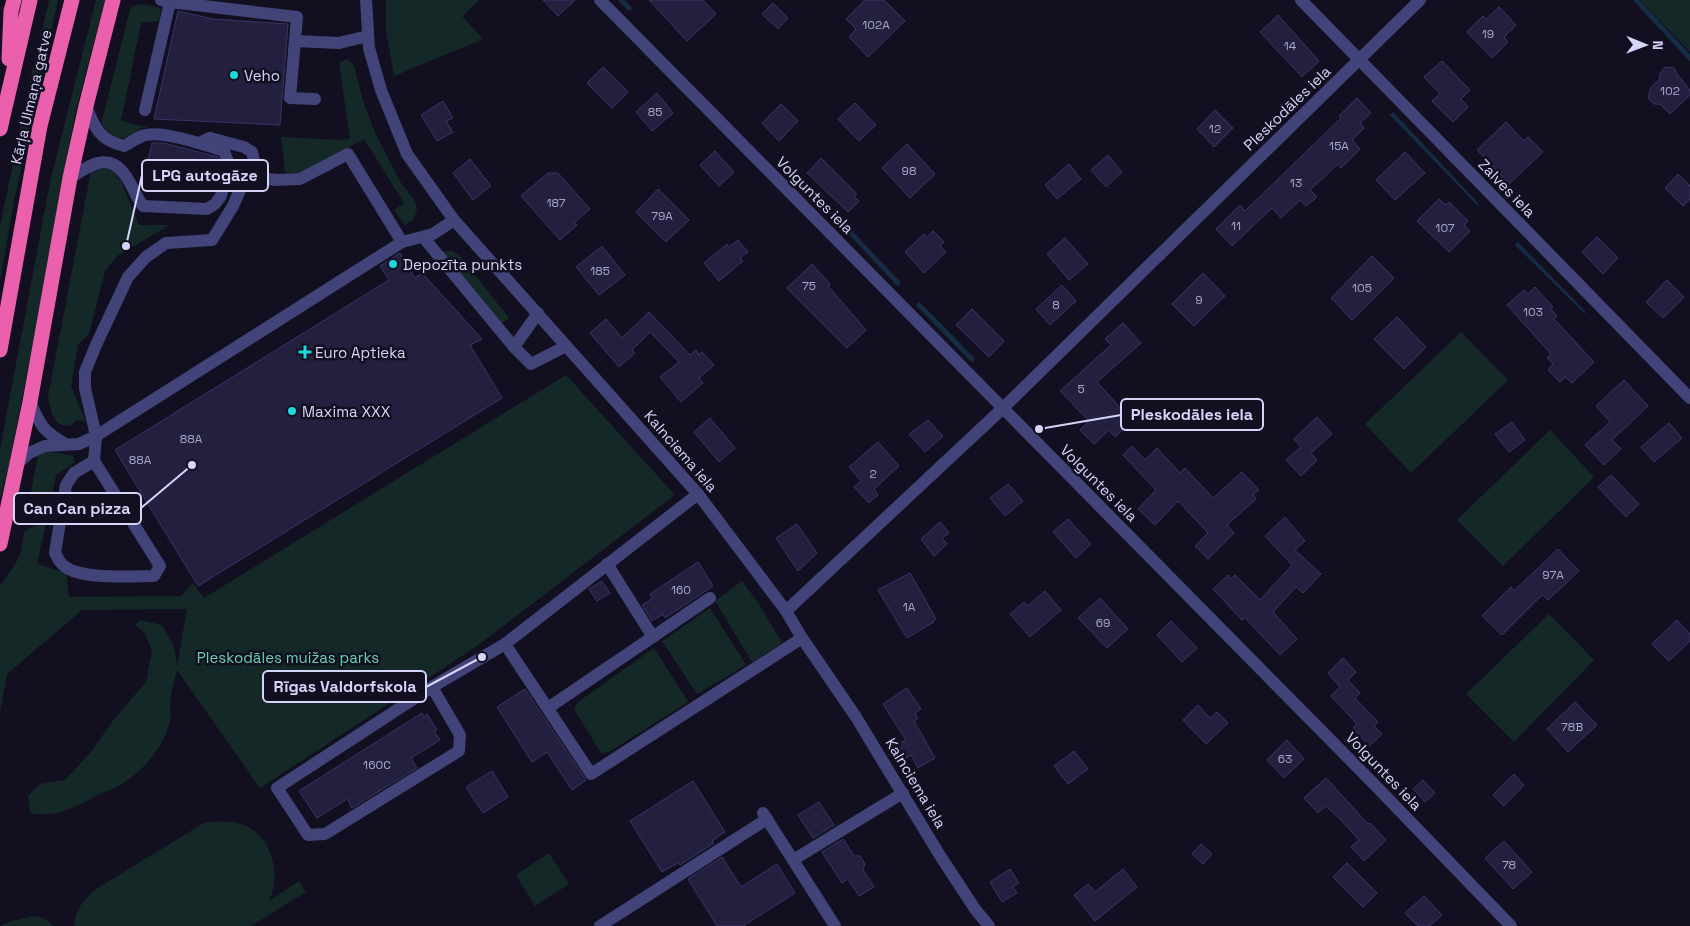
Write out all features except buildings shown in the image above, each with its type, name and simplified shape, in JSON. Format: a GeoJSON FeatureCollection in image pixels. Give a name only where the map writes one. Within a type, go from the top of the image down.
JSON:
{"type":"FeatureCollection","features":[{"type":"Feature","properties":{"kind":"highway"},"geometry":{"type":"LineString","coordinates":[[8,93],[11,11],[14,0]]}},
{"type":"Feature","properties":{"kind":"highway","name":"Kārļa Ulmaņa gatve"},"geometry":{"type":"LineString","coordinates":[[0,129],[30,0]]}},
{"type":"Feature","properties":{"kind":"highway","name":"Kārļa Ulmaņa gatve"},"geometry":{"type":"LineString","coordinates":[[0,350],[40,126],[72,0]]}},
{"type":"Feature","properties":{"kind":"highway"},"geometry":{"type":"LineString","coordinates":[[0,544],[30,402],[70,178],[113,0]]}},
{"type":"Feature","properties":{"kind":"street","name":"Kalnciema iela"},"geometry":{"type":"LineString","coordinates":[[366,0],[369,48],[381,90],[407,154],[454,220],[698,494],[786,611],[802,638],[856,717],[944,862],[989,926]]}},
{"type":"Feature","properties":{"kind":"street","name":"Volguntes iela"},"geometry":{"type":"LineString","coordinates":[[600,0],[1371,781],[1511,926]]}},
{"type":"Feature","properties":{"kind":"street","name":"Zalves iela"},"geometry":{"type":"LineString","coordinates":[[1300,0],[1690,398]]}},
{"type":"Feature","properties":{"kind":"street","name":"Pleskodāles iela"},"geometry":{"type":"LineString","coordinates":[[786,611],[1002,409],[1420,0]]}},
{"type":"Feature","properties":{"kind":"street"},"geometry":{"type":"LineString","coordinates":[[145,110],[165,1],[297,17],[290,98],[315,99]]}},
{"type":"Feature","properties":{"kind":"street"},"geometry":{"type":"LineString","coordinates":[[295,41],[338,43],[368,36]]}},
{"type":"Feature","properties":{"kind":"street"},"geometry":{"type":"LineString","coordinates":[[86,106],[96,129],[106,140],[124,146],[146,135],[169,136],[224,151],[228,162],[221,196],[215,204]]}},
{"type":"Feature","properties":{"kind":"street"},"geometry":{"type":"LineString","coordinates":[[70,178],[88,166],[101,161],[108,162],[119,167],[143,206],[207,209],[244,181],[256,168],[252,152],[244,147],[210,138],[198,143]]}},
{"type":"Feature","properties":{"kind":"street"},"geometry":{"type":"LineString","coordinates":[[119,167],[124,146]]}},
{"type":"Feature","properties":{"kind":"street"},"geometry":{"type":"LineString","coordinates":[[244,181],[300,178],[348,154],[402,242]]}},
{"type":"Feature","properties":{"kind":"street"},"geometry":{"type":"LineString","coordinates":[[94,461],[74,473],[66,485],[55,553],[62,565],[73,571],[99,576],[154,576],[160,566],[94,461],[96,436],[85,388],[85,372],[128,277],[146,257],[166,244],[212,240],[233,206],[244,181]]}},
{"type":"Feature","properties":{"kind":"street"},"geometry":{"type":"LineString","coordinates":[[18,463],[29,453],[45,446],[80,444],[96,436],[402,242],[433,234],[454,220]]}},
{"type":"Feature","properties":{"kind":"street"},"geometry":{"type":"LineString","coordinates":[[423,237],[514,347],[531,364],[566,346]]}},
{"type":"Feature","properties":{"kind":"street"},"geometry":{"type":"LineString","coordinates":[[514,347],[538,313]]}},
{"type":"Feature","properties":{"kind":"street"},"geometry":{"type":"LineString","coordinates":[[30,402],[40,426],[48,434],[66,444]]}},
{"type":"Feature","properties":{"kind":"street"},"geometry":{"type":"LineString","coordinates":[[432,687],[460,735],[459,751],[325,834],[308,835],[277,788],[432,687],[505,644],[698,494]]}},
{"type":"Feature","properties":{"kind":"street"},"geometry":{"type":"LineString","coordinates":[[607,564],[653,637]]}},
{"type":"Feature","properties":{"kind":"street"},"geometry":{"type":"LineString","coordinates":[[548,708],[710,598]]}},
{"type":"Feature","properties":{"kind":"street"},"geometry":{"type":"LineString","coordinates":[[505,644],[591,774],[802,638]]}},
{"type":"Feature","properties":{"kind":"street"},"geometry":{"type":"LineString","coordinates":[[793,860],[903,793]]}},
{"type":"Feature","properties":{"kind":"street"},"geometry":{"type":"LineString","coordinates":[[600,926],[765,816],[835,926]]}},
{"type":"Feature","properties":{"kind":"green space"},"geometry":{"type":"Polygon","coordinates":[[[49,0],[58,0],[14,201],[0,280],[0,227],[29,85],[49,0]]]}},
{"type":"Feature","properties":{"kind":"green space"},"geometry":{"type":"Polygon","coordinates":[[[96,0],[105,0],[74,118],[40,307],[8,469],[0,499],[0,450],[50,182],[96,0]]]}},
{"type":"Feature","properties":{"kind":"green space"},"geometry":{"type":"Polygon","coordinates":[[[386,0],[479,0],[462,16],[483,39],[394,76],[386,30],[386,0]]]}},
{"type":"Feature","properties":{"kind":"green space"},"geometry":{"type":"Polygon","coordinates":[[[1640,0],[1690,0],[1690,52],[1640,0]]]}},
{"type":"Feature","properties":{"kind":"green space"},"geometry":{"type":"Polygon","coordinates":[[[142,4],[161,8],[159,21],[141,23],[121,121],[149,128],[141,128],[131,137],[120,138],[110,133],[101,124],[131,6],[142,4]]]}},
{"type":"Feature","properties":{"kind":"green space"},"geometry":{"type":"Polygon","coordinates":[[[347,59],[354,65],[363,101],[375,133],[401,183],[415,201],[417,210],[413,220],[405,225],[394,210],[404,203],[364,139],[300,174],[285,172],[281,137],[342,140],[350,138],[339,63],[347,59]]]}},
{"type":"Feature","properties":{"kind":"green space"},"geometry":{"type":"Polygon","coordinates":[[[99,168],[112,169],[121,181],[139,225],[170,225],[117,256],[105,271],[89,334],[78,344],[71,386],[86,422],[77,420],[72,425],[66,426],[57,422],[54,418],[48,397],[91,171],[99,168]]]}},
{"type":"Feature","properties":{"kind":"green space"},"geometry":{"type":"Polygon","coordinates":[[[443,251],[453,251],[460,256],[509,318],[497,327],[437,256],[443,251]]]}},
{"type":"Feature","properties":{"kind":"green space"},"geometry":{"type":"Polygon","coordinates":[[[1461,332],[1508,380],[1411,473],[1365,424],[1461,332]]]}},
{"type":"Feature","properties":{"kind":"green space","name":"Pleskodāles muižas parks"},"geometry":{"type":"Polygon","coordinates":[[[566,375],[675,495],[477,646],[260,788],[177,670],[173,684],[169,726],[160,746],[138,772],[117,787],[72,808],[57,813],[30,813],[28,796],[40,784],[65,780],[90,753],[115,718],[146,682],[152,651],[145,633],[135,625],[140,620],[162,625],[174,646],[177,666],[187,609],[82,610],[7,674],[0,712],[0,586],[17,561],[21,551],[24,532],[47,518],[37,564],[66,573],[69,597],[181,596],[193,583],[204,598],[566,375]]]}},
{"type":"Feature","properties":{"kind":"green space"},"geometry":{"type":"Polygon","coordinates":[[[1550,430],[1594,477],[1503,566],[1457,520],[1550,430]]]}},
{"type":"Feature","properties":{"kind":"green space"},"geometry":{"type":"Polygon","coordinates":[[[45,452],[73,456],[74,463],[56,475],[49,508],[25,523],[38,455],[45,452]]]}},
{"type":"Feature","properties":{"kind":"green space"},"geometry":{"type":"Polygon","coordinates":[[[742,581],[759,604],[782,643],[752,662],[715,601],[742,581]]]}},
{"type":"Feature","properties":{"kind":"green space"},"geometry":{"type":"Polygon","coordinates":[[[710,608],[746,665],[697,694],[662,641],[710,608]]]}},
{"type":"Feature","properties":{"kind":"green space"},"geometry":{"type":"Polygon","coordinates":[[[1549,614],[1594,660],[1514,742],[1466,694],[1549,614]]]}},
{"type":"Feature","properties":{"kind":"green space"},"geometry":{"type":"Polygon","coordinates":[[[654,648],[688,702],[609,752],[601,753],[574,709],[578,702],[654,648]]]}},
{"type":"Feature","properties":{"kind":"green space"},"geometry":{"type":"Polygon","coordinates":[[[204,823],[242,824],[263,839],[268,848],[274,869],[273,891],[269,901],[299,881],[306,892],[251,926],[74,926],[76,915],[81,905],[96,889],[204,823]]]}},
{"type":"Feature","properties":{"kind":"green space"},"geometry":{"type":"Polygon","coordinates":[[[549,853],[569,884],[535,906],[516,875],[549,853]]]}},
{"type":"Feature","properties":{"kind":"green space"},"geometry":{"type":"Polygon","coordinates":[[[34,916],[43,918],[54,926],[1,926],[11,921],[34,916]]]}},
{"type":"Feature","properties":{"kind":"water"},"geometry":{"type":"Polygon","coordinates":[[[1393,112],[1478,203],[1478,206],[1390,115],[1393,112]]]}},
{"type":"Feature","properties":{"kind":"water"},"geometry":{"type":"Polygon","coordinates":[[[1518,242],[1585,311],[1585,314],[1515,245],[1518,242]]]}},
{"type":"Feature","properties":{"kind":"waterway"},"geometry":{"type":"LineString","coordinates":[[621,0],[629,8]]}},
{"type":"Feature","properties":{"kind":"waterway"},"geometry":{"type":"LineString","coordinates":[[1636,0],[1690,58]]}},
{"type":"Feature","properties":{"kind":"waterway"},"geometry":{"type":"LineString","coordinates":[[848,230],[898,283]]}},
{"type":"Feature","properties":{"kind":"waterway"},"geometry":{"type":"LineString","coordinates":[[919,305],[972,359]]}},
{"type":"Feature","properties":{"kind":"place","name":"Veho"},"geometry":{"type":"Point","coordinates":[234,75]}},
{"type":"Feature","properties":{"kind":"place","name":"LPG autogāze"},"geometry":{"type":"Point","coordinates":[126,246]}},
{"type":"Feature","properties":{"kind":"place","name":"Depozīta punkts"},"geometry":{"type":"Point","coordinates":[393,264]}},
{"type":"Feature","properties":{"kind":"place","name":"Euro Aptieka"},"geometry":{"type":"Point","coordinates":[305,352]}},
{"type":"Feature","properties":{"kind":"place","name":"Maxima XXX"},"geometry":{"type":"Point","coordinates":[292,411]}},
{"type":"Feature","properties":{"kind":"place","name":"Pleskodāles iela"},"geometry":{"type":"Point","coordinates":[1039,429]}},
{"type":"Feature","properties":{"kind":"place","name":"Can Can pizza"},"geometry":{"type":"Point","coordinates":[192,465]}},
{"type":"Feature","properties":{"kind":"place","name":"Rīgas Valdorfskola"},"geometry":{"type":"Point","coordinates":[482,657]}}]}
